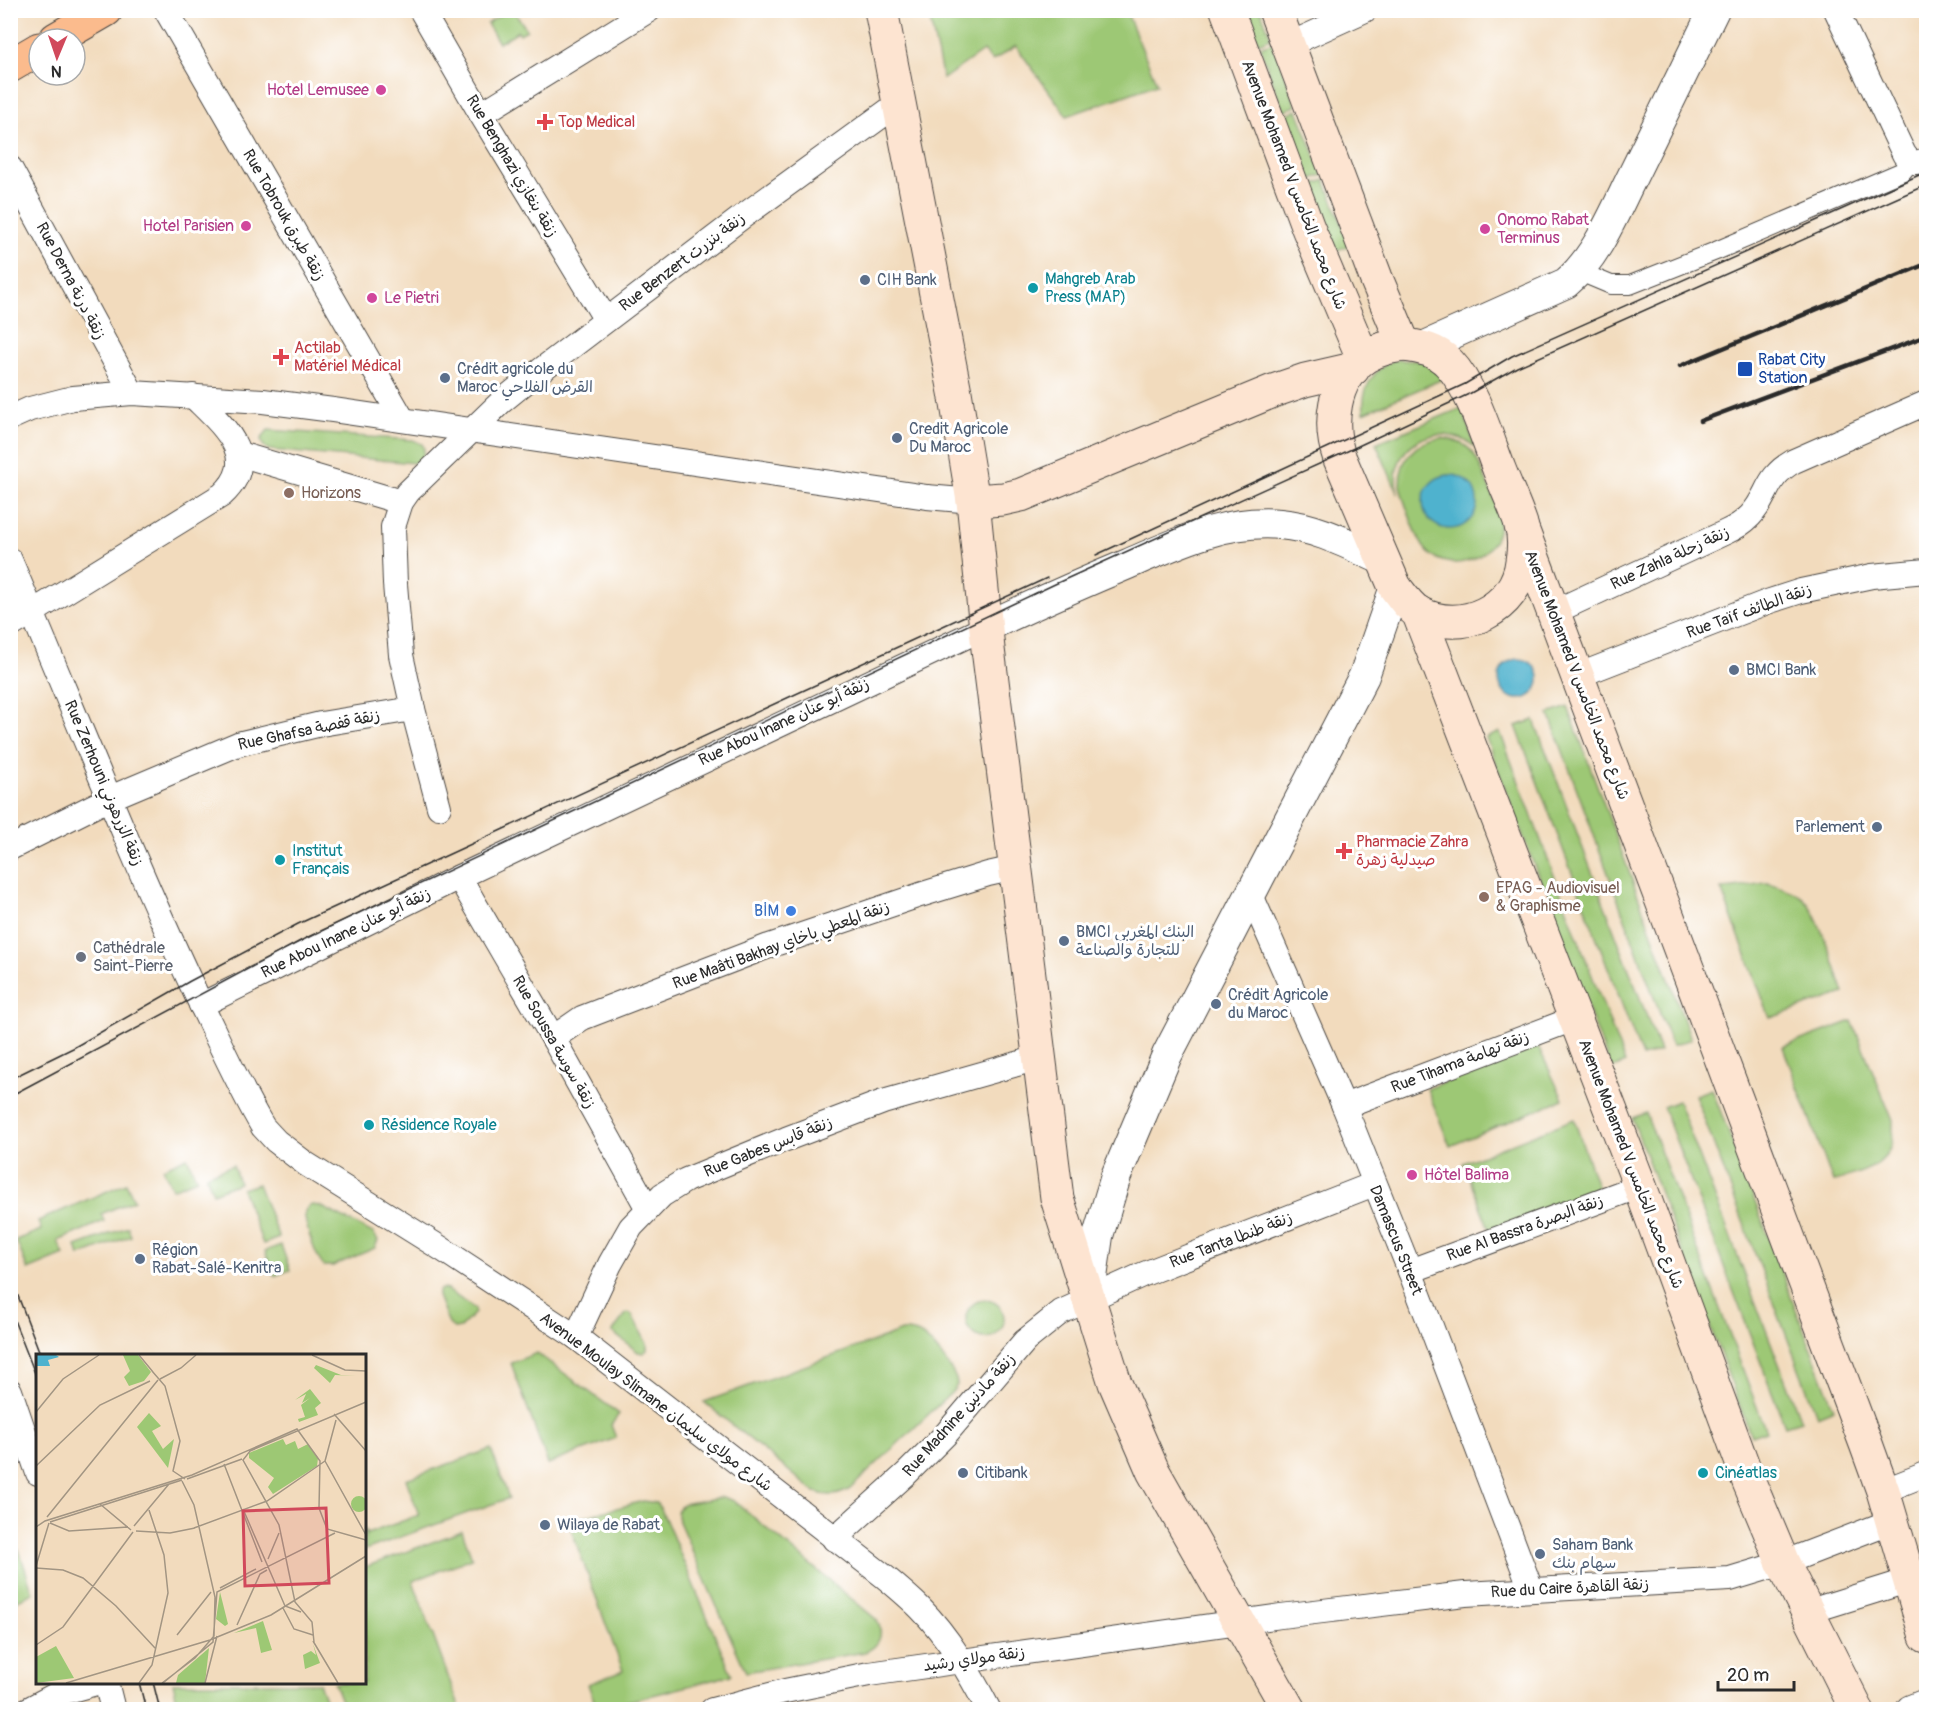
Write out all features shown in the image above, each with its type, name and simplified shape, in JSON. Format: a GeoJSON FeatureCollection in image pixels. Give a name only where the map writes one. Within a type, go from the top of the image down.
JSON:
{"type":"FeatureCollection","features":[{"type":"Feature","properties":{"kind":"main road"},"geometry":{"type":"LineString","coordinates":[[62,27],[106,10]]}},
{"type":"Feature","properties":{"kind":"main road"},"geometry":{"type":"LineString","coordinates":[[881,10],[955,392],[973,501],[1015,868],[1057,1198],[1115,1383],[1153,1471],[1289,1710]]}},
{"type":"Feature","properties":{"kind":"main road","name":"Avenue Mohamed V شارع محمد الخامس"},"geometry":{"type":"LineString","coordinates":[[1227,10],[1358,363]]}},
{"type":"Feature","properties":{"kind":"main road"},"geometry":{"type":"LineString","coordinates":[[973,501],[1022,495],[1274,391],[1358,363],[1376,351],[1413,346],[1376,278],[1275,10]]}},
{"type":"Feature","properties":{"kind":"main road"},"geometry":{"type":"LineString","coordinates":[[10,66],[27,56]]}},
{"type":"Feature","properties":{"kind":"main road","name":"Avenue Mohamed V شارع محمد الخامس"},"geometry":{"type":"LineString","coordinates":[[1413,346],[1447,360],[1465,384],[1554,612],[1888,1506],[1926,1636]]}},
{"type":"Feature","properties":{"kind":"main road"},"geometry":{"type":"LineString","coordinates":[[1358,363],[1339,393],[1333,424],[1334,440],[1389,573],[1404,600],[1418,612],[1439,620],[1462,621],[1490,612],[1501,603],[1516,583],[1520,572],[1523,560],[1521,526]]}},
{"type":"Feature","properties":{"kind":"main road","name":"Avenue Mohamed V شارع محمد الخامس"},"geometry":{"type":"LineString","coordinates":[[1418,612],[1640,1186],[1749,1482],[1783,1563],[1857,1710]]}},
{"type":"Feature","properties":{"kind":"street","name":"Rue Tobrouk زنقة طبرق"},"geometry":{"type":"LineString","coordinates":[[166,10],[403,420]]}},
{"type":"Feature","properties":{"kind":"street","name":"Rue Benghazi زنقة بنغازي"},"geometry":{"type":"LineString","coordinates":[[421,10],[606,320]]}},
{"type":"Feature","properties":{"kind":"street"},"geometry":{"type":"LineString","coordinates":[[481,114],[649,10]]}},
{"type":"Feature","properties":{"kind":"street"},"geometry":{"type":"LineString","coordinates":[[1288,45],[1365,10]]}},
{"type":"Feature","properties":{"kind":"street"},"geometry":{"type":"LineString","coordinates":[[1413,346],[1566,283],[1580,272],[1612,215],[1714,10]]}},
{"type":"Feature","properties":{"kind":"street"},"geometry":{"type":"LineString","coordinates":[[1836,10],[1904,154],[1919,160]]}},
{"type":"Feature","properties":{"kind":"street","name":"Rue Benzert زنقة بنزرت"},"geometry":{"type":"LineString","coordinates":[[401,502],[408,492],[501,402],[742,217],[899,103]]}},
{"type":"Feature","properties":{"kind":"street"},"geometry":{"type":"LineString","coordinates":[[1580,272],[1611,285],[1630,285],[1904,171],[1919,160]]}},
{"type":"Feature","properties":{"kind":"street","name":"Rue Derna زنقة درنة"},"geometry":{"type":"LineString","coordinates":[[10,168],[132,393]]}},
{"type":"Feature","properties":{"kind":"street"},"geometry":{"type":"LineString","coordinates":[[10,418],[30,409],[73,398],[132,393],[263,401],[927,497],[973,501]]}},
{"type":"Feature","properties":{"kind":"street"},"geometry":{"type":"LineString","coordinates":[[10,626],[222,495],[230,487],[239,465],[239,454],[235,443],[193,396]]}},
{"type":"Feature","properties":{"kind":"street","name":"Rue Zahla زنقة زحلة"},"geometry":{"type":"LineString","coordinates":[[1554,612],[1726,532],[1749,517],[1758,506],[1775,474],[1784,467],[1926,403]]}},
{"type":"Feature","properties":{"kind":"street"},"geometry":{"type":"LineString","coordinates":[[239,454],[401,502],[393,527],[401,655],[439,807]]}},
{"type":"Feature","properties":{"kind":"street","name":"Rue Abou Inane زنقة أبو عنان"},"geometry":{"type":"LineString","coordinates":[[201,1005],[459,877],[986,627],[1069,588],[1186,539],[1227,526],[1248,523],[1279,524],[1312,530],[1389,573]]}},
{"type":"Feature","properties":{"kind":"street","name":"Rue Zerhouni زنقة الزرهوني"},"geometry":{"type":"LineString","coordinates":[[10,560],[110,798],[201,1005]]}},
{"type":"Feature","properties":{"kind":"street","name":"Rue Taïf زنقة الطائف"},"geometry":{"type":"LineString","coordinates":[[1577,676],[1801,591],[1872,576],[1926,571]]}},
{"type":"Feature","properties":{"kind":"street"},"geometry":{"type":"LineString","coordinates":[[1089,1298],[1098,1236],[1116,1176],[1167,1055],[1364,676],[1389,573]]}},
{"type":"Feature","properties":{"kind":"street","name":"Rue Ghafsa زنقة قفصة"},"geometry":{"type":"LineString","coordinates":[[10,848],[110,798],[238,744],[321,724],[413,710]]}},
{"type":"Feature","properties":{"kind":"street","name":"Rue Maâti Bakhay زنقة المعطي باخاي"},"geometry":{"type":"LineString","coordinates":[[553,1038],[582,1018],[769,946],[920,895],[1015,868]]}},
{"type":"Feature","properties":{"kind":"street","name":"Rue Soussa زنقة سوسة"},"geometry":{"type":"LineString","coordinates":[[459,877],[553,1038],[648,1209]]}},
{"type":"Feature","properties":{"kind":"street","name":"Damascus Street"},"geometry":{"type":"LineString","coordinates":[[1251,896],[1344,1106],[1410,1271],[1531,1589]]}},
{"type":"Feature","properties":{"kind":"street","name":"Avenue Moulay Slimane شارع مولاي سليمان"},"geometry":{"type":"LineString","coordinates":[[201,1005],[253,1110],[263,1127],[276,1142],[306,1164],[442,1249],[576,1337],[885,1577],[921,1608],[960,1660],[988,1710]]}},
{"type":"Feature","properties":{"kind":"street","name":"Rue Tihama زنقة تهامة"},"geometry":{"type":"LineString","coordinates":[[1344,1106],[1576,1018]]}},
{"type":"Feature","properties":{"kind":"street","name":"Rue Gabes زنقة قابس"},"geometry":{"type":"LineString","coordinates":[[576,1337],[631,1227],[662,1195],[686,1180],[786,1138],[883,1102],[1038,1058]]}},
{"type":"Feature","properties":{"kind":"street","name":"Rue Tanta زنقة طنطا"},"geometry":{"type":"LineString","coordinates":[[1089,1298],[1144,1274],[1374,1185]]}},
{"type":"Feature","properties":{"kind":"street","name":"Rue Al Bassra زنقة البصرة"},"geometry":{"type":"LineString","coordinates":[[1410,1271],[1640,1186]]}},
{"type":"Feature","properties":{"kind":"street","name":"Rue Madnine زنقة مادنين"},"geometry":{"type":"LineString","coordinates":[[834,1539],[945,1435],[1025,1341],[1061,1312],[1089,1298]]}},
{"type":"Feature","properties":{"kind":"street"},"geometry":{"type":"LineString","coordinates":[[10,1391],[36,1467]]}},
{"type":"Feature","properties":{"kind":"street","name":"Rue du Caire زنقة القاهرة"},"geometry":{"type":"LineString","coordinates":[[1240,1622],[1465,1593],[1730,1579],[1783,1563],[1888,1506],[1926,1474]]}},
{"type":"Feature","properties":{"kind":"street"},"geometry":{"type":"LineString","coordinates":[[1807,1612],[1910,1580]]}},
{"type":"Feature","properties":{"kind":"street","name":"زنقة مولاي رشيد"},"geometry":{"type":"LineString","coordinates":[[712,1710],[785,1691],[869,1674],[1240,1622]]}},
{"type":"Feature","properties":{"kind":"street"},"geometry":{"type":"LineString","coordinates":[[27,1710],[57,1694],[96,1684]]}},
{"type":"Feature","properties":{"kind":"street"},"geometry":{"type":"LineString","coordinates":[[106,1684],[112,1710]]}},
{"type":"Feature","properties":{"kind":"street"},"geometry":{"type":"LineString","coordinates":[[1911,1710],[1926,1704]]}},
{"type":"Feature","properties":{"kind":"green space"},"geometry":{"type":"Polygon","coordinates":[[[508,10],[514,11],[527,30],[520,34],[518,31],[499,43],[487,24],[508,10]]]}},
{"type":"Feature","properties":{"kind":"green space"},"geometry":{"type":"Polygon","coordinates":[[[928,11],[1126,11],[1157,84],[1067,116],[1016,46],[992,61],[983,51],[943,79],[928,11]]]}},
{"type":"Feature","properties":{"kind":"green space"},"geometry":{"type":"Polygon","coordinates":[[[1245,11],[1261,11],[1271,38],[1258,43],[1245,11]]]}},
{"type":"Feature","properties":{"kind":"green space"},"geometry":{"type":"Polygon","coordinates":[[[1273,42],[1296,106],[1283,111],[1260,47],[1273,42]]]}},
{"type":"Feature","properties":{"kind":"green space"},"geometry":{"type":"Polygon","coordinates":[[[1297,110],[1323,175],[1309,180],[1284,115],[1297,110]]]}},
{"type":"Feature","properties":{"kind":"green space"},"geometry":{"type":"Polygon","coordinates":[[[1325,180],[1350,245],[1335,251],[1310,186],[1325,180]]]}},
{"type":"Feature","properties":{"kind":"green space"},"geometry":{"type":"Polygon","coordinates":[[[1394,360],[1422,361],[1445,378],[1364,413],[1366,388],[1380,369],[1394,360]]]}},
{"type":"Feature","properties":{"kind":"green space"},"geometry":{"type":"Polygon","coordinates":[[[1462,408],[1475,447],[1460,438],[1445,435],[1431,436],[1417,441],[1399,462],[1396,477],[1398,494],[1376,443],[1462,408]]]}},
{"type":"Feature","properties":{"kind":"green space"},"geometry":{"type":"Polygon","coordinates":[[[268,430],[413,440],[422,444],[423,458],[414,463],[270,450],[264,446],[261,439],[268,430]]]}},
{"type":"Feature","properties":{"kind":"green space"},"geometry":{"type":"Polygon","coordinates":[[[1442,438],[1452,440],[1471,450],[1497,507],[1499,526],[1495,538],[1479,556],[1467,561],[1455,563],[1443,561],[1432,556],[1423,546],[1400,486],[1402,468],[1410,453],[1432,440],[1442,438]],[[1451,475],[1431,484],[1424,504],[1429,519],[1461,477],[1451,475]]]}},
{"type":"Feature","properties":{"kind":"green space"},"geometry":{"type":"Polygon","coordinates":[[[1568,707],[1691,1039],[1672,1046],[1549,714],[1568,707]]]}},
{"type":"Feature","properties":{"kind":"green space"},"geometry":{"type":"Polygon","coordinates":[[[1534,720],[1660,1051],[1642,1057],[1516,726],[1534,720]]]}},
{"type":"Feature","properties":{"kind":"green space"},"geometry":{"type":"Polygon","coordinates":[[[1500,732],[1625,1063],[1611,1069],[1486,738],[1500,732]]]}},
{"type":"Feature","properties":{"kind":"green space"},"geometry":{"type":"Polygon","coordinates":[[[1768,883],[1795,893],[1808,904],[1826,942],[1844,993],[1770,1018],[1721,889],[1768,883]]]}},
{"type":"Feature","properties":{"kind":"green space"},"geometry":{"type":"Polygon","coordinates":[[[1852,1021],[1893,1121],[1893,1136],[1888,1153],[1882,1160],[1867,1170],[1833,1182],[1783,1047],[1852,1021]]]}},
{"type":"Feature","properties":{"kind":"green space"},"geometry":{"type":"Polygon","coordinates":[[[1538,1046],[1563,1099],[1450,1146],[1427,1089],[1538,1046]]]}},
{"type":"Feature","properties":{"kind":"green space"},"geometry":{"type":"Polygon","coordinates":[[[1712,1089],[1834,1409],[1817,1416],[1695,1095],[1712,1089]]]}},
{"type":"Feature","properties":{"kind":"green space"},"geometry":{"type":"Polygon","coordinates":[[[1678,1101],[1801,1421],[1785,1426],[1663,1107],[1678,1101]]]}},
{"type":"Feature","properties":{"kind":"green space"},"geometry":{"type":"Polygon","coordinates":[[[1646,1113],[1766,1431],[1751,1436],[1632,1118],[1646,1113]]]}},
{"type":"Feature","properties":{"kind":"green space"},"geometry":{"type":"Polygon","coordinates":[[[1574,1119],[1598,1189],[1490,1231],[1463,1163],[1574,1119]]]}},
{"type":"Feature","properties":{"kind":"green space"},"geometry":{"type":"Polygon","coordinates":[[[187,1157],[197,1179],[172,1189],[163,1168],[187,1157]]]}},
{"type":"Feature","properties":{"kind":"green space"},"geometry":{"type":"Polygon","coordinates":[[[233,1165],[239,1183],[213,1193],[206,1175],[233,1165]]]}},
{"type":"Feature","properties":{"kind":"green space"},"geometry":{"type":"Polygon","coordinates":[[[126,1183],[134,1200],[101,1214],[104,1221],[58,1241],[64,1255],[28,1270],[16,1240],[41,1230],[38,1221],[126,1183]]]}},
{"type":"Feature","properties":{"kind":"green space"},"geometry":{"type":"Polygon","coordinates":[[[258,1184],[279,1238],[263,1244],[242,1189],[258,1184]]]}},
{"type":"Feature","properties":{"kind":"green space"},"geometry":{"type":"Polygon","coordinates":[[[312,1205],[320,1206],[373,1233],[378,1240],[375,1248],[333,1266],[324,1266],[314,1249],[306,1223],[305,1212],[312,1205]]]}},
{"type":"Feature","properties":{"kind":"green space"},"geometry":{"type":"Polygon","coordinates":[[[128,1227],[131,1236],[79,1256],[76,1246],[128,1227]]]}},
{"type":"Feature","properties":{"kind":"green space"},"geometry":{"type":"Polygon","coordinates":[[[281,1245],[290,1270],[274,1276],[265,1251],[281,1245]]]}},
{"type":"Feature","properties":{"kind":"green space"},"geometry":{"type":"Polygon","coordinates":[[[441,1289],[446,1289],[475,1309],[475,1313],[460,1328],[455,1329],[449,1324],[438,1296],[441,1289]]]}},
{"type":"Feature","properties":{"kind":"green space"},"geometry":{"type":"Polygon","coordinates":[[[985,1300],[999,1305],[1004,1319],[999,1333],[985,1338],[971,1333],[966,1319],[971,1305],[985,1300]]]}},
{"type":"Feature","properties":{"kind":"green space"},"geometry":{"type":"Polygon","coordinates":[[[629,1313],[647,1344],[647,1350],[643,1353],[638,1352],[612,1332],[629,1313]]]}},
{"type":"Feature","properties":{"kind":"green space"},"geometry":{"type":"Polygon","coordinates":[[[902,1331],[919,1334],[925,1338],[949,1366],[957,1385],[850,1489],[841,1493],[824,1495],[815,1492],[704,1402],[902,1331]]]}},
{"type":"Feature","properties":{"kind":"green space"},"geometry":{"type":"Polygon","coordinates":[[[537,1353],[619,1414],[611,1425],[616,1438],[548,1464],[511,1363],[537,1353]]]}},
{"type":"Feature","properties":{"kind":"green space"},"geometry":{"type":"Polygon","coordinates":[[[491,1449],[509,1498],[366,1550],[366,1532],[367,1534],[419,1515],[406,1479],[491,1449]]]}},
{"type":"Feature","properties":{"kind":"green space"},"geometry":{"type":"Polygon","coordinates":[[[723,1497],[734,1501],[877,1620],[880,1635],[877,1643],[865,1652],[746,1672],[677,1517],[682,1504],[723,1497]]]}},
{"type":"Feature","properties":{"kind":"green space"},"geometry":{"type":"Polygon","coordinates":[[[643,1501],[656,1503],[661,1509],[732,1675],[597,1709],[588,1684],[623,1671],[568,1521],[643,1501]]]}},
{"type":"Feature","properties":{"kind":"green space"},"geometry":{"type":"Polygon","coordinates":[[[462,1531],[472,1558],[413,1581],[460,1709],[344,1709],[334,1684],[366,1684],[366,1567],[462,1531]]]}},
{"type":"Feature","properties":{"kind":"green space"},"geometry":{"type":"Polygon","coordinates":[[[19,1550],[33,1593],[11,1603],[11,1553],[19,1550]]]}},
{"type":"Feature","properties":{"kind":"green space"},"geometry":{"type":"Polygon","coordinates":[[[173,1684],[319,1684],[329,1709],[179,1709],[173,1684]]]}},
{"type":"Feature","properties":{"kind":"water"},"geometry":{"type":"Polygon","coordinates":[[[1450,475],[1460,477],[1469,483],[1475,492],[1477,502],[1475,512],[1469,521],[1460,527],[1450,529],[1440,527],[1431,521],[1425,512],[1423,502],[1425,492],[1431,483],[1440,477],[1450,475]]]}},
{"type":"Feature","properties":{"kind":"water"},"geometry":{"type":"Polygon","coordinates":[[[1519,659],[1533,665],[1539,679],[1533,693],[1519,699],[1505,693],[1499,679],[1505,665],[1519,659]]]}},
{"type":"Feature","properties":{"kind":"tram line"},"geometry":{"type":"LineString","coordinates":[[1096,555],[1465,384],[1512,356],[1926,172]]}},
{"type":"Feature","properties":{"kind":"tram line"},"geometry":{"type":"LineString","coordinates":[[10,1096],[306,938],[1055,584],[1469,394],[1517,367],[1926,185]]}},
{"type":"Feature","properties":{"kind":"tram line"},"geometry":{"type":"LineString","coordinates":[[10,1079],[73,1048],[190,981],[298,924],[1047,578]]}},
{"type":"Feature","properties":{"kind":"tram line"},"geometry":{"type":"LineString","coordinates":[[10,1275],[40,1354]]}},
{"type":"Feature","properties":{"kind":"tram line"},"geometry":{"type":"LineString","coordinates":[[10,1310],[36,1376]]}},
{"type":"Feature","properties":{"kind":"tram line"},"geometry":{"type":"LineString","coordinates":[[140,1684],[146,1710]]}},
{"type":"Feature","properties":{"kind":"tram line"},"geometry":{"type":"LineString","coordinates":[[154,1684],[160,1710]]}},
{"type":"Feature","properties":{"kind":"railway"},"geometry":{"type":"LineString","coordinates":[[1680,366],[1926,264]]}},
{"type":"Feature","properties":{"kind":"railway"},"geometry":{"type":"LineString","coordinates":[[1700,421],[1926,336]]}},
{"type":"Feature","properties":{"kind":"place","name":"Hotel Lemusee"},"geometry":{"type":"Point","coordinates":[381,90]}},
{"type":"Feature","properties":{"kind":"place","name":"Top Medical"},"geometry":{"type":"Point","coordinates":[545,122]}},
{"type":"Feature","properties":{"kind":"place","name":"Hotel Parisien"},"geometry":{"type":"Point","coordinates":[246,226]}},
{"type":"Feature","properties":{"kind":"place","name":"Onomo Rabat Terminus"},"geometry":{"type":"Point","coordinates":[1485,229]}},
{"type":"Feature","properties":{"kind":"place","name":"CIH Bank"},"geometry":{"type":"Point","coordinates":[865,280]}},
{"type":"Feature","properties":{"kind":"place","name":"Mahgreb Arab Press (MAP)"},"geometry":{"type":"Point","coordinates":[1033,288]}},
{"type":"Feature","properties":{"kind":"place","name":"Le Pietri"},"geometry":{"type":"Point","coordinates":[372,298]}},
{"type":"Feature","properties":{"kind":"place","name":"Actilab Matériel Médical"},"geometry":{"type":"Point","coordinates":[281,357]}},
{"type":"Feature","properties":{"kind":"place","name":"Rabat City Station"},"geometry":{"type":"Point","coordinates":[1745,369]}},
{"type":"Feature","properties":{"kind":"place","name":"Crédit agricole du Maroc القرض الفلاحي"},"geometry":{"type":"Point","coordinates":[445,378]}},
{"type":"Feature","properties":{"kind":"place","name":"Credit Agricole Du Maroc"},"geometry":{"type":"Point","coordinates":[897,438]}},
{"type":"Feature","properties":{"kind":"place","name":"Horizons"},"geometry":{"type":"Point","coordinates":[289,493]}},
{"type":"Feature","properties":{"kind":"place","name":"BMCI Bank"},"geometry":{"type":"Point","coordinates":[1734,670]}},
{"type":"Feature","properties":{"kind":"place","name":"Parlement"},"geometry":{"type":"Point","coordinates":[1877,827]}},
{"type":"Feature","properties":{"kind":"place","name":"Pharmacie Zahra صيدلية زهرة"},"geometry":{"type":"Point","coordinates":[1344,851]}},
{"type":"Feature","properties":{"kind":"place","name":"Institut Français"},"geometry":{"type":"Point","coordinates":[280,860]}},
{"type":"Feature","properties":{"kind":"place","name":"EPAG - Audiovisuel & Graphisme"},"geometry":{"type":"Point","coordinates":[1484,897]}},
{"type":"Feature","properties":{"kind":"place","name":"BİM"},"geometry":{"type":"Point","coordinates":[791,911]}},
{"type":"Feature","properties":{"kind":"place","name":"BMCI البنك المغربي للتجارة والصناعة"},"geometry":{"type":"Point","coordinates":[1064,941]}},
{"type":"Feature","properties":{"kind":"place","name":"Cathédrale Saint-Pierre"},"geometry":{"type":"Point","coordinates":[81,957]}},
{"type":"Feature","properties":{"kind":"place","name":"Crédit Agricole du Maroc"},"geometry":{"type":"Point","coordinates":[1216,1004]}},
{"type":"Feature","properties":{"kind":"place","name":"Résidence Royale"},"geometry":{"type":"Point","coordinates":[369,1125]}},
{"type":"Feature","properties":{"kind":"place","name":"Hôtel Balima"},"geometry":{"type":"Point","coordinates":[1412,1175]}},
{"type":"Feature","properties":{"kind":"place","name":"Région Rabat-Salé-Kenitra"},"geometry":{"type":"Point","coordinates":[140,1259]}},
{"type":"Feature","properties":{"kind":"place","name":"Citibank"},"geometry":{"type":"Point","coordinates":[963,1473]}},
{"type":"Feature","properties":{"kind":"place","name":"Cinéatlas"},"geometry":{"type":"Point","coordinates":[1703,1473]}},
{"type":"Feature","properties":{"kind":"place","name":"Wilaya de Rabat"},"geometry":{"type":"Point","coordinates":[545,1525]}},
{"type":"Feature","properties":{"kind":"place","name":"Saham Bank سهام بنك"},"geometry":{"type":"Point","coordinates":[1540,1554]}}]}
